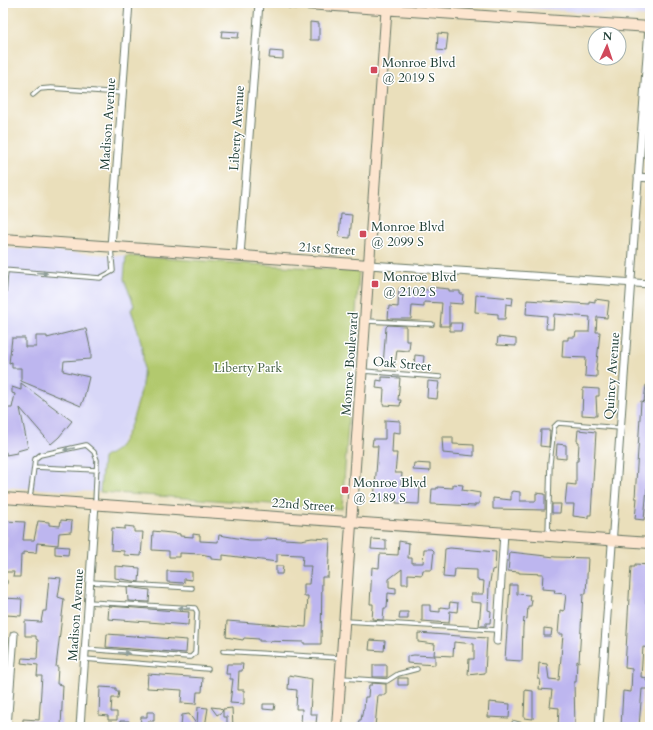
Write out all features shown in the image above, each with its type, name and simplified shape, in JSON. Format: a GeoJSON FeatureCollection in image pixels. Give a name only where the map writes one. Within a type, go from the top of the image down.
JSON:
{"type":"FeatureCollection","features":[{"type":"Feature","properties":{"kind":"street","name":"Madison Avenue"},"geometry":{"type":"LineString","coordinates":[[111,246],[129,3]]}},
{"type":"Feature","properties":{"kind":"street","name":"Liberty Avenue"},"geometry":{"type":"LineString","coordinates":[[240,256],[258,3]]}},
{"type":"Feature","properties":{"kind":"street"},"geometry":{"type":"LineString","coordinates":[[292,3],[387,6],[649,27]]}},
{"type":"Feature","properties":{"kind":"street","name":"Monroe Boulevard"},"geometry":{"type":"LineString","coordinates":[[337,727],[387,6]]}},
{"type":"Feature","properties":{"kind":"street","name":"Quincy Avenue"},"geometry":{"type":"LineString","coordinates":[[599,727],[649,27]]}},
{"type":"Feature","properties":{"kind":"street"},"geometry":{"type":"LineString","coordinates":[[638,177],[650,178]]}},
{"type":"Feature","properties":{"kind":"street","name":"21st Street"},"geometry":{"type":"LineString","coordinates":[[3,239],[650,284]]}},
{"type":"Feature","properties":{"kind":"street","name":"22nd Street"},"geometry":{"type":"LineString","coordinates":[[3,498],[650,543]]}},
{"type":"Feature","properties":{"kind":"street","name":"Madison Avenue"},"geometry":{"type":"LineString","coordinates":[[80,727],[95,504]]}},
{"type":"Feature","properties":{"kind":"street"},"geometry":{"type":"LineString","coordinates":[[498,641],[504,533]]}},
{"type":"Feature","properties":{"kind":"street"},"geometry":{"type":"LineString","coordinates":[[7,727],[14,635]]}},
{"type":"Feature","properties":{"kind":"lane"},"geometry":{"type":"LineString","coordinates":[[32,95],[40,89],[51,88],[122,93]]}},
{"type":"Feature","properties":{"kind":"lane"},"geometry":{"type":"LineString","coordinates":[[3,305],[4,270],[100,278],[113,271],[111,246]]}},
{"type":"Feature","properties":{"kind":"lane"},"geometry":{"type":"LineString","coordinates":[[366,321],[432,324]]}},
{"type":"Feature","properties":{"kind":"lane","name":"Oak Street"},"geometry":{"type":"LineString","coordinates":[[362,371],[440,377]]}},
{"type":"Feature","properties":{"kind":"lane"},"geometry":{"type":"LineString","coordinates":[[548,536],[550,463],[554,427],[558,423],[620,428]]}},
{"type":"Feature","properties":{"kind":"lane"},"geometry":{"type":"LineString","coordinates":[[30,500],[35,459],[40,455],[86,445],[94,452],[97,460],[95,504]]}},
{"type":"Feature","properties":{"kind":"lane"},"geometry":{"type":"LineString","coordinates":[[34,467],[97,470]]}},
{"type":"Feature","properties":{"kind":"lane"},"geometry":{"type":"LineString","coordinates":[[90,582],[192,588]]}},
{"type":"Feature","properties":{"kind":"lane"},"geometry":{"type":"LineString","coordinates":[[85,650],[188,657],[194,656],[198,612],[195,608],[88,602]]}},
{"type":"Feature","properties":{"kind":"lane"},"geometry":{"type":"LineString","coordinates":[[345,621],[498,631]]}},
{"type":"Feature","properties":{"kind":"lane"},"geometry":{"type":"LineString","coordinates":[[223,651],[342,658]]}},
{"type":"Feature","properties":{"kind":"lane"},"geometry":{"type":"LineString","coordinates":[[84,659],[208,669]]}},
{"type":"Feature","properties":{"kind":"lane"},"geometry":{"type":"LineString","coordinates":[[341,678],[387,681],[398,674],[417,669]]}},
{"type":"Feature","properties":{"kind":"lane"},"geometry":{"type":"LineString","coordinates":[[514,724],[531,727]]}},
{"type":"Feature","properties":{"kind":"shaded area"},"geometry":{"type":"Polygon","coordinates":[[[460,3],[650,3],[650,17],[460,3]]]}},
{"type":"Feature","properties":{"kind":"shaded area"},"geometry":{"type":"Polygon","coordinates":[[[3,248],[126,256],[124,279],[134,305],[142,345],[144,378],[130,426],[118,448],[103,458],[100,492],[3,487],[3,248]]]}},
{"type":"Feature","properties":{"kind":"green space","name":"Liberty Park"},"geometry":{"type":"Polygon","coordinates":[[[126,256],[359,271],[342,509],[100,492],[103,458],[115,451],[126,436],[139,401],[142,387],[143,362],[140,338],[131,310],[134,305],[124,279],[126,256]]]}},
{"type":"Feature","properties":{"kind":"building"},"geometry":{"type":"Polygon","coordinates":[[[310,22],[319,23],[319,40],[310,40],[310,22]]]}},
{"type":"Feature","properties":{"kind":"building"},"geometry":{"type":"Polygon","coordinates":[[[222,31],[239,32],[238,38],[221,37],[222,31]]]}},
{"type":"Feature","properties":{"kind":"building"},"geometry":{"type":"Polygon","coordinates":[[[438,33],[448,34],[446,51],[437,50],[438,33]]]}},
{"type":"Feature","properties":{"kind":"building"},"geometry":{"type":"Polygon","coordinates":[[[270,51],[283,52],[283,59],[269,58],[270,51]]]}},
{"type":"Feature","properties":{"kind":"building"},"geometry":{"type":"Polygon","coordinates":[[[341,214],[352,215],[350,238],[339,237],[341,214]]]}},
{"type":"Feature","properties":{"kind":"building"},"geometry":{"type":"Polygon","coordinates":[[[429,287],[449,289],[449,291],[460,291],[460,294],[463,294],[462,304],[449,303],[449,326],[440,326],[442,303],[424,302],[424,307],[412,306],[411,319],[388,319],[389,306],[398,307],[399,288],[429,290],[429,287]]]}},
{"type":"Feature","properties":{"kind":"building"},"geometry":{"type":"Polygon","coordinates":[[[476,295],[513,298],[512,305],[506,304],[505,319],[498,319],[498,314],[475,312],[476,295]]]}},
{"type":"Feature","properties":{"kind":"building"},"geometry":{"type":"Polygon","coordinates":[[[595,299],[609,301],[607,318],[597,317],[596,332],[600,332],[596,371],[597,377],[585,376],[586,358],[562,357],[563,340],[568,340],[568,337],[575,337],[576,332],[589,332],[590,317],[554,314],[553,329],[546,329],[547,316],[526,314],[527,300],[589,304],[589,301],[595,302],[595,299]]]}},
{"type":"Feature","properties":{"kind":"building"},"geometry":{"type":"Polygon","coordinates":[[[450,323],[462,323],[461,331],[450,331],[450,323]]]}},
{"type":"Feature","properties":{"kind":"building"},"geometry":{"type":"Polygon","coordinates":[[[388,325],[406,326],[406,341],[410,341],[409,351],[397,350],[395,365],[383,365],[386,327],[388,325]]]}},
{"type":"Feature","properties":{"kind":"building"},"geometry":{"type":"Polygon","coordinates":[[[86,329],[91,351],[91,359],[64,361],[63,371],[89,377],[81,406],[21,381],[21,368],[12,368],[12,362],[9,363],[12,338],[25,338],[25,347],[36,347],[36,336],[47,336],[47,338],[86,329]]]}},
{"type":"Feature","properties":{"kind":"building"},"geometry":{"type":"Polygon","coordinates":[[[498,337],[516,339],[516,346],[497,345],[498,337]]]}},
{"type":"Feature","properties":{"kind":"building"},"geometry":{"type":"Polygon","coordinates":[[[415,355],[424,356],[423,367],[414,366],[415,355]]]}},
{"type":"Feature","properties":{"kind":"building"},"geometry":{"type":"Polygon","coordinates":[[[382,377],[400,378],[398,400],[401,400],[400,406],[383,405],[384,389],[376,388],[377,380],[382,381],[382,377]]]}},
{"type":"Feature","properties":{"kind":"building"},"geometry":{"type":"Polygon","coordinates":[[[428,381],[439,382],[437,399],[427,398],[428,381]]]}},
{"type":"Feature","properties":{"kind":"building"},"geometry":{"type":"Polygon","coordinates":[[[21,383],[72,421],[51,444],[20,408],[28,448],[17,451],[17,453],[6,455],[6,452],[3,452],[3,408],[12,408],[15,394],[12,393],[12,387],[21,390],[21,383]]]}},
{"type":"Feature","properties":{"kind":"building"},"geometry":{"type":"Polygon","coordinates":[[[646,385],[650,385],[650,488],[647,488],[644,520],[635,519],[637,498],[635,498],[641,401],[644,402],[646,385]]]}},
{"type":"Feature","properties":{"kind":"building"},"geometry":{"type":"Polygon","coordinates":[[[583,388],[599,389],[599,396],[596,396],[597,416],[582,415],[583,388]]]}},
{"type":"Feature","properties":{"kind":"building"},"geometry":{"type":"Polygon","coordinates":[[[385,420],[400,421],[400,433],[393,432],[392,453],[397,453],[395,473],[402,473],[401,486],[420,487],[419,504],[396,503],[396,500],[385,499],[385,502],[374,501],[378,446],[372,446],[373,439],[385,439],[385,420]]]}},
{"type":"Feature","properties":{"kind":"building"},"geometry":{"type":"Polygon","coordinates":[[[541,430],[550,430],[549,447],[540,446],[541,430]]]}},
{"type":"Feature","properties":{"kind":"building"},"geometry":{"type":"Polygon","coordinates":[[[578,430],[596,432],[591,515],[588,515],[588,518],[573,516],[574,504],[565,504],[567,484],[576,485],[576,461],[578,461],[579,442],[577,441],[578,430]]]}},
{"type":"Feature","properties":{"kind":"building"},"geometry":{"type":"Polygon","coordinates":[[[442,437],[453,437],[453,444],[474,445],[474,456],[443,453],[442,437]]]}},
{"type":"Feature","properties":{"kind":"building"},"geometry":{"type":"Polygon","coordinates":[[[557,444],[566,445],[566,459],[556,458],[557,444]]]}},
{"type":"Feature","properties":{"kind":"building"},"geometry":{"type":"Polygon","coordinates":[[[414,463],[430,464],[430,471],[413,470],[414,463]]]}},
{"type":"Feature","properties":{"kind":"building"},"geometry":{"type":"Polygon","coordinates":[[[453,484],[463,485],[462,490],[480,493],[479,504],[475,504],[475,506],[431,504],[432,489],[437,489],[437,487],[453,488],[453,484]]]}},
{"type":"Feature","properties":{"kind":"building"},"geometry":{"type":"Polygon","coordinates":[[[511,492],[520,492],[520,501],[536,501],[536,493],[545,494],[545,510],[493,509],[493,498],[511,500],[511,492]]]}},
{"type":"Feature","properties":{"kind":"building"},"geometry":{"type":"Polygon","coordinates":[[[552,504],[561,504],[560,513],[552,513],[552,504]]]}},
{"type":"Feature","properties":{"kind":"building"},"geometry":{"type":"Polygon","coordinates":[[[61,520],[72,521],[71,532],[59,533],[58,545],[37,543],[36,553],[23,552],[23,555],[21,555],[20,577],[13,577],[14,572],[3,572],[3,556],[5,556],[7,536],[5,536],[5,521],[25,522],[23,540],[34,540],[38,521],[49,522],[49,525],[60,526],[61,520]]]}},
{"type":"Feature","properties":{"kind":"building"},"geometry":{"type":"Polygon","coordinates":[[[125,526],[134,527],[134,532],[143,532],[141,556],[124,555],[124,551],[111,550],[112,528],[125,529],[125,526]]]}},
{"type":"Feature","properties":{"kind":"building"},"geometry":{"type":"Polygon","coordinates":[[[153,531],[180,534],[180,536],[193,537],[193,534],[200,535],[200,541],[218,542],[219,535],[249,540],[266,540],[266,538],[301,540],[312,538],[330,539],[328,577],[322,577],[321,644],[259,641],[259,639],[244,638],[243,640],[226,637],[227,621],[306,627],[308,596],[304,596],[304,584],[309,584],[311,566],[302,566],[303,556],[277,554],[277,562],[223,555],[223,560],[211,559],[211,556],[180,553],[180,557],[169,557],[169,551],[152,550],[153,531]]]}},
{"type":"Feature","properties":{"kind":"building"},"geometry":{"type":"Polygon","coordinates":[[[372,539],[386,540],[386,550],[371,549],[372,539]]]}},
{"type":"Feature","properties":{"kind":"building"},"geometry":{"type":"Polygon","coordinates":[[[399,541],[409,543],[408,558],[412,558],[412,563],[423,563],[424,549],[432,549],[434,551],[432,570],[423,570],[422,575],[408,574],[408,584],[402,584],[402,569],[389,579],[389,587],[396,588],[396,594],[388,593],[387,608],[384,608],[383,620],[372,619],[373,604],[370,604],[372,567],[379,568],[380,554],[398,555],[399,541]]]}},
{"type":"Feature","properties":{"kind":"building"},"geometry":{"type":"Polygon","coordinates":[[[55,546],[69,547],[68,555],[55,554],[55,546]]]}},
{"type":"Feature","properties":{"kind":"building"},"geometry":{"type":"Polygon","coordinates":[[[450,548],[496,552],[495,569],[492,570],[489,587],[488,610],[491,611],[490,623],[486,623],[486,626],[479,626],[481,603],[471,602],[471,594],[483,594],[484,581],[477,580],[477,570],[455,569],[454,578],[443,577],[445,549],[450,548]]]}},
{"type":"Feature","properties":{"kind":"building"},"geometry":{"type":"Polygon","coordinates":[[[510,552],[555,557],[588,558],[586,594],[583,594],[579,662],[577,661],[576,682],[574,682],[575,727],[558,727],[559,708],[550,707],[552,690],[539,689],[540,679],[538,679],[539,663],[547,664],[549,679],[559,680],[563,634],[558,634],[560,610],[564,611],[566,594],[554,593],[555,590],[542,589],[543,574],[508,571],[510,552]]]}},
{"type":"Feature","properties":{"kind":"building"},"geometry":{"type":"Polygon","coordinates":[[[635,564],[650,565],[646,603],[650,603],[650,648],[643,647],[641,677],[647,678],[646,681],[649,682],[649,689],[642,689],[639,727],[621,727],[623,691],[631,692],[632,669],[625,668],[631,567],[635,567],[635,564]]]}},
{"type":"Feature","properties":{"kind":"building"},"geometry":{"type":"Polygon","coordinates":[[[115,566],[140,568],[139,582],[115,578],[115,566]]]}},
{"type":"Feature","properties":{"kind":"building"},"geometry":{"type":"Polygon","coordinates":[[[276,566],[283,566],[282,574],[276,574],[276,566]]]}},
{"type":"Feature","properties":{"kind":"building"},"geometry":{"type":"Polygon","coordinates":[[[167,571],[192,572],[192,580],[184,579],[184,583],[167,582],[167,571]]]}},
{"type":"Feature","properties":{"kind":"building"},"geometry":{"type":"Polygon","coordinates":[[[49,577],[61,578],[58,597],[64,599],[56,667],[58,667],[57,684],[63,685],[61,727],[23,727],[23,719],[39,720],[42,676],[37,676],[38,665],[21,663],[22,658],[37,659],[38,640],[36,639],[36,636],[25,636],[25,621],[41,622],[43,611],[46,611],[49,577]]]}},
{"type":"Feature","properties":{"kind":"building"},"geometry":{"type":"Polygon","coordinates":[[[510,585],[517,585],[517,594],[530,595],[529,600],[532,600],[531,606],[528,606],[527,619],[524,618],[522,661],[505,660],[510,585]]]}},
{"type":"Feature","properties":{"kind":"building"},"geometry":{"type":"Polygon","coordinates":[[[127,587],[150,590],[149,602],[128,601],[127,587]]]}},
{"type":"Feature","properties":{"kind":"building"},"geometry":{"type":"Polygon","coordinates":[[[3,598],[22,599],[21,616],[6,615],[6,612],[3,611],[3,598]]]}},
{"type":"Feature","properties":{"kind":"building"},"geometry":{"type":"Polygon","coordinates":[[[450,602],[458,603],[457,612],[450,611],[449,623],[422,621],[422,605],[430,605],[430,611],[440,612],[440,607],[449,608],[450,602]]]}},
{"type":"Feature","properties":{"kind":"building"},"geometry":{"type":"Polygon","coordinates":[[[109,606],[189,612],[188,625],[108,619],[109,606]]]}},
{"type":"Feature","properties":{"kind":"building"},"geometry":{"type":"Polygon","coordinates":[[[400,612],[408,612],[408,619],[399,619],[400,612]]]}},
{"type":"Feature","properties":{"kind":"building"},"geometry":{"type":"Polygon","coordinates":[[[544,628],[552,629],[551,636],[544,636],[544,628]]]}},
{"type":"Feature","properties":{"kind":"building"},"geometry":{"type":"Polygon","coordinates":[[[418,633],[487,638],[485,673],[468,675],[469,659],[474,659],[474,644],[454,642],[453,656],[434,655],[435,644],[418,642],[418,633]]]}},
{"type":"Feature","properties":{"kind":"building"},"geometry":{"type":"Polygon","coordinates":[[[107,634],[187,640],[186,653],[106,647],[107,634]]]}},
{"type":"Feature","properties":{"kind":"building"},"geometry":{"type":"Polygon","coordinates":[[[370,640],[385,641],[384,651],[369,650],[370,640]]]}},
{"type":"Feature","properties":{"kind":"building"},"geometry":{"type":"Polygon","coordinates":[[[407,656],[435,656],[435,665],[407,663],[407,656]]]}},
{"type":"Feature","properties":{"kind":"building"},"geometry":{"type":"Polygon","coordinates":[[[227,664],[243,664],[242,671],[239,671],[238,690],[244,690],[244,704],[230,703],[233,679],[230,679],[230,674],[226,674],[227,664]]]}},
{"type":"Feature","properties":{"kind":"building"},"geometry":{"type":"Polygon","coordinates":[[[373,665],[387,665],[387,677],[373,677],[373,665]]]}},
{"type":"Feature","properties":{"kind":"building"},"geometry":{"type":"Polygon","coordinates":[[[148,674],[203,678],[202,692],[197,692],[196,704],[181,703],[182,690],[147,688],[148,674]]]}},
{"type":"Feature","properties":{"kind":"building"},"geometry":{"type":"Polygon","coordinates":[[[289,675],[312,679],[310,714],[317,714],[316,724],[301,723],[302,709],[296,709],[297,690],[288,689],[289,675]]]}},
{"type":"Feature","properties":{"kind":"building"},"geometry":{"type":"Polygon","coordinates":[[[398,678],[408,678],[408,685],[398,685],[398,678]]]}},
{"type":"Feature","properties":{"kind":"building"},"geometry":{"type":"Polygon","coordinates":[[[372,683],[386,684],[386,693],[385,695],[378,695],[375,727],[358,727],[359,720],[361,720],[364,709],[365,697],[368,697],[369,685],[372,685],[372,683]]]}},
{"type":"Feature","properties":{"kind":"building"},"geometry":{"type":"Polygon","coordinates":[[[100,687],[116,688],[116,691],[119,691],[118,698],[112,698],[111,712],[117,712],[117,720],[108,720],[108,716],[99,715],[100,687]]]}},
{"type":"Feature","properties":{"kind":"building"},"geometry":{"type":"Polygon","coordinates":[[[525,690],[533,691],[533,719],[524,718],[525,690]]]}},
{"type":"Feature","properties":{"kind":"building"},"geometry":{"type":"Polygon","coordinates":[[[489,702],[510,704],[509,718],[488,717],[489,702]]]}},
{"type":"Feature","properties":{"kind":"building"},"geometry":{"type":"Polygon","coordinates":[[[263,704],[275,704],[274,710],[263,709],[263,704]]]}},
{"type":"Feature","properties":{"kind":"building"},"geometry":{"type":"Polygon","coordinates":[[[198,707],[208,708],[205,727],[181,727],[182,715],[189,714],[197,725],[198,707]]]}},
{"type":"Feature","properties":{"kind":"building"},"geometry":{"type":"Polygon","coordinates":[[[211,707],[220,708],[223,711],[217,715],[211,707]]]}},
{"type":"Feature","properties":{"kind":"building"},"geometry":{"type":"Polygon","coordinates":[[[232,708],[233,727],[227,727],[227,717],[223,717],[223,709],[232,708]]]}},
{"type":"Feature","properties":{"kind":"building"},"geometry":{"type":"Polygon","coordinates":[[[147,712],[154,712],[154,721],[148,721],[148,727],[140,727],[141,717],[147,717],[147,712]]]}},
{"type":"Feature","properties":{"kind":"building"},"geometry":{"type":"Polygon","coordinates":[[[120,721],[129,721],[129,727],[119,727],[120,721]]]}},
{"type":"Feature","properties":{"kind":"place","name":"Monroe Blvd @ 2019 S"},"geometry":{"type":"Point","coordinates":[374,70]}},
{"type":"Feature","properties":{"kind":"place","name":"Monroe Blvd @ 2099 S"},"geometry":{"type":"Point","coordinates":[363,234]}},
{"type":"Feature","properties":{"kind":"place","name":"Monroe Blvd @ 2102 S"},"geometry":{"type":"Point","coordinates":[375,284]}},
{"type":"Feature","properties":{"kind":"place","name":"Monroe Blvd @ 2189 S"},"geometry":{"type":"Point","coordinates":[345,490]}}]}
